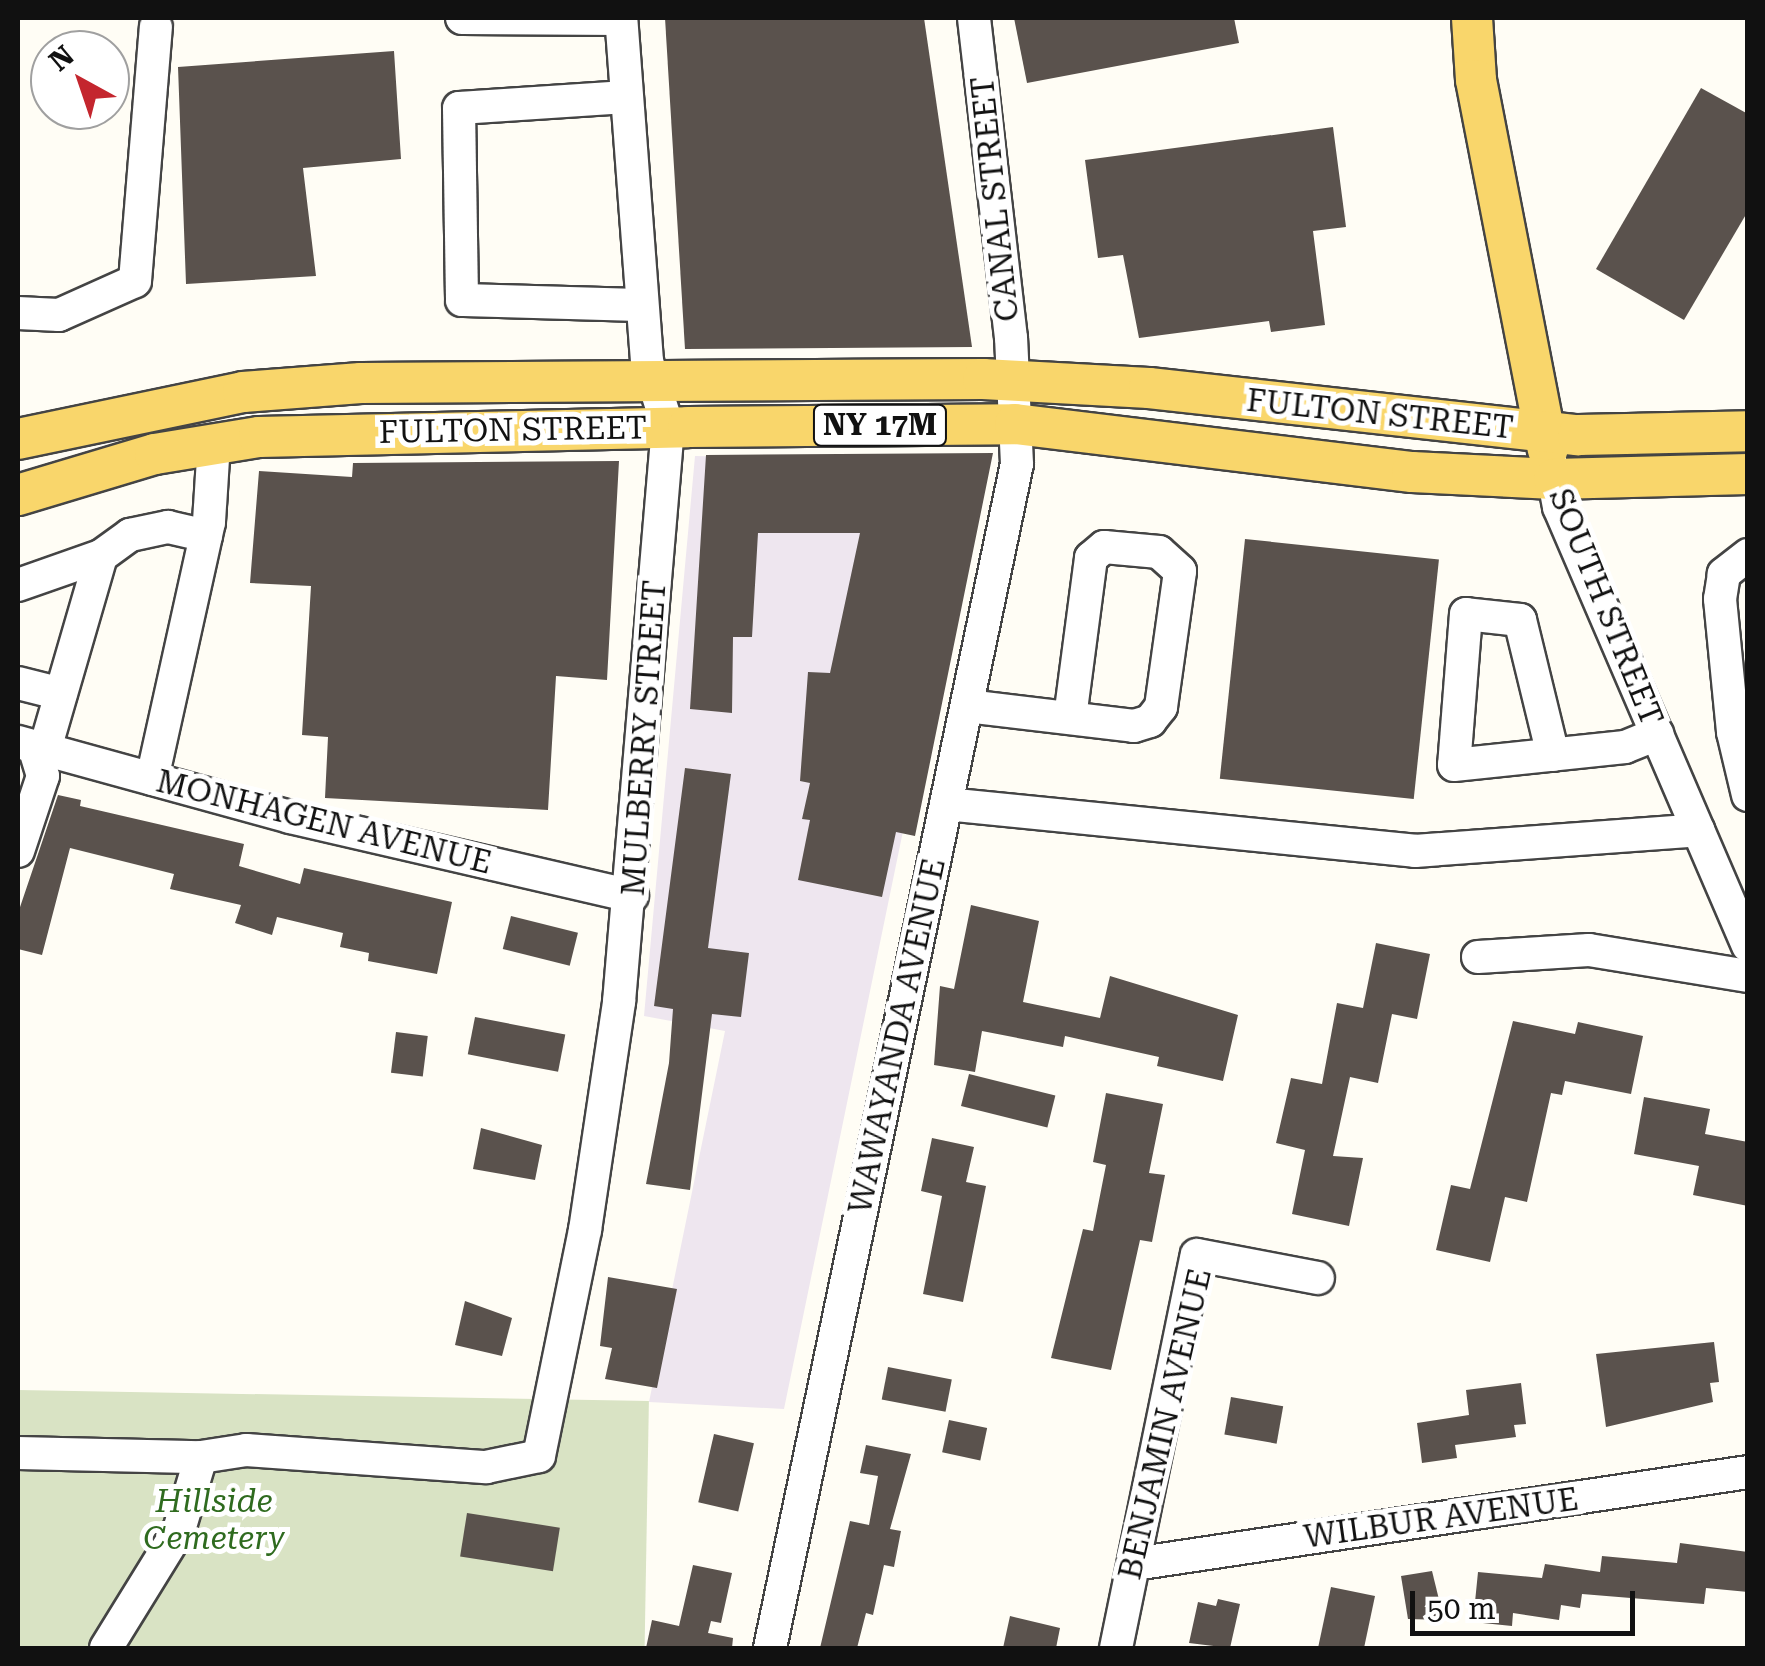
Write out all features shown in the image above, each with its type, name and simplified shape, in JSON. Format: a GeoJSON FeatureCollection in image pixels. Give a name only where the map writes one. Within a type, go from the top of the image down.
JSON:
{"type":"FeatureCollection","features":[{"type":"Feature","properties":{"kind":"main road","name":"SOUTH STREET"},"geometry":{"type":"LineString","coordinates":[[1472,18],[1476,80],[1548,454]]}},
{"type":"Feature","properties":{"kind":"main road","name":"FULTON STREET"},"geometry":{"type":"LineString","coordinates":[[18,439],[243,392],[362,383],[1012,381],[1150,388],[1548,454],[1748,474]]}},
{"type":"Feature","properties":{"kind":"main road","name":"FULTON STREET"},"geometry":{"type":"LineString","coordinates":[[18,495],[214,442],[668,427],[1015,424],[1142,434],[1310,462],[1548,454],[1748,430]]}},
{"type":"Feature","properties":{"kind":"street"},"geometry":{"type":"LineString","coordinates":[[465,20],[620,18]]}},
{"type":"Feature","properties":{"kind":"street","name":"MULBERRY STREET"},"geometry":{"type":"LineString","coordinates":[[201,1457],[246,1450],[368,1454],[486,1467],[539,1456],[586,1230],[632,896],[668,427],[657,382],[646,361],[620,18]]}},
{"type":"Feature","properties":{"kind":"street","name":"CANAL STREET"},"geometry":{"type":"LineString","coordinates":[[974,18],[1012,381]]}},
{"type":"Feature","properties":{"kind":"street"},"geometry":{"type":"LineString","coordinates":[[18,314],[59,315],[136,282],[156,27]]}},
{"type":"Feature","properties":{"kind":"street"},"geometry":{"type":"LineString","coordinates":[[626,97],[459,108],[462,300],[642,305]]}},
{"type":"Feature","properties":{"kind":"street"},"geometry":{"type":"LineString","coordinates":[[1012,381],[1015,424]]}},
{"type":"Feature","properties":{"kind":"street","name":"WAWAYANDA AVENUE"},"geometry":{"type":"LineString","coordinates":[[770,1648],[1017,464],[1015,424]]}},
{"type":"Feature","properties":{"kind":"street"},"geometry":{"type":"LineString","coordinates":[[152,779],[206,536],[214,442]]}},
{"type":"Feature","properties":{"kind":"street","name":"SOUTH STREET"},"geometry":{"type":"LineString","coordinates":[[1548,454],[1559,507],[1748,946]]}},
{"type":"Feature","properties":{"kind":"street"},"geometry":{"type":"LineString","coordinates":[[18,585],[101,556],[130,535],[168,528],[206,536]]}},
{"type":"Feature","properties":{"kind":"street"},"geometry":{"type":"LineString","coordinates":[[967,706],[1134,726],[1161,707],[1180,571],[1159,552],[1104,547],[1091,558],[1070,718]]}},
{"type":"Feature","properties":{"kind":"street"},"geometry":{"type":"LineString","coordinates":[[1748,555],[1724,574],[1720,599],[1733,732],[1748,795]]}},
{"type":"Feature","properties":{"kind":"street"},"geometry":{"type":"LineString","coordinates":[[18,851],[44,776],[32,746],[61,694],[101,556]]}},
{"type":"Feature","properties":{"kind":"street"},"geometry":{"type":"LineString","coordinates":[[1553,755],[1520,620],[1466,614],[1454,765],[1553,755],[1625,747],[1657,734]]}},
{"type":"Feature","properties":{"kind":"street"},"geometry":{"type":"LineString","coordinates":[[18,683],[61,694]]}},
{"type":"Feature","properties":{"kind":"street","name":"MONHAGEN AVENUE"},"geometry":{"type":"LineString","coordinates":[[32,746],[632,896]]}},
{"type":"Feature","properties":{"kind":"street"},"geometry":{"type":"LineString","coordinates":[[946,804],[1415,850],[1698,830]]}},
{"type":"Feature","properties":{"kind":"street"},"geometry":{"type":"LineString","coordinates":[[1478,956],[1589,950],[1748,976]]}},
{"type":"Feature","properties":{"kind":"street","name":"BENJAMIN AVENUE"},"geometry":{"type":"LineString","coordinates":[[1116,1648],[1197,1256],[1318,1278]]}},
{"type":"Feature","properties":{"kind":"street"},"geometry":{"type":"LineString","coordinates":[[18,1452],[201,1457],[179,1530],[106,1648]]}},
{"type":"Feature","properties":{"kind":"street","name":"WILBUR AVENUE"},"geometry":{"type":"LineString","coordinates":[[1134,1564],[1748,1472]]}},
{"type":"Feature","properties":{"kind":"shaded area"},"geometry":{"type":"Polygon","coordinates":[[[695,456],[979,462],[784,1409],[649,1402],[725,1031],[644,1016],[695,456]]]}},
{"type":"Feature","properties":{"kind":"green space","name":"Hillside Cemetery"},"geometry":{"type":"Polygon","coordinates":[[[18,1390],[649,1401],[645,1648],[18,1648],[18,1390]]]}},
{"type":"Feature","properties":{"kind":"building"},"geometry":{"type":"Polygon","coordinates":[[[665,18],[924,18],[972,347],[685,349],[665,18]]]}},
{"type":"Feature","properties":{"kind":"building"},"geometry":{"type":"Polygon","coordinates":[[[1014,18],[1234,18],[1239,43],[1027,83],[1014,18]]]}},
{"type":"Feature","properties":{"kind":"building"},"geometry":{"type":"Polygon","coordinates":[[[394,51],[401,159],[303,168],[316,276],[186,284],[178,67],[394,51]]]}},
{"type":"Feature","properties":{"kind":"building"},"geometry":{"type":"Polygon","coordinates":[[[1701,88],[1748,114],[1748,211],[1684,320],[1596,269],[1701,88]]]}},
{"type":"Feature","properties":{"kind":"building"},"geometry":{"type":"Polygon","coordinates":[[[1333,127],[1346,227],[1313,231],[1325,325],[1271,332],[1269,321],[1139,338],[1123,255],[1098,258],[1085,160],[1333,127]]]}},
{"type":"Feature","properties":{"kind":"building"},"geometry":{"type":"Polygon","coordinates":[[[993,453],[915,836],[896,832],[882,897],[798,880],[810,820],[802,819],[810,783],[800,781],[808,672],[830,673],[860,533],[758,533],[752,637],[733,637],[732,713],[690,709],[706,455],[993,453]]]}},
{"type":"Feature","properties":{"kind":"building"},"geometry":{"type":"Polygon","coordinates":[[[619,461],[607,680],[556,676],[548,810],[325,798],[328,737],[302,735],[311,586],[250,583],[259,471],[352,477],[353,463],[619,461]]]}},
{"type":"Feature","properties":{"kind":"building"},"geometry":{"type":"Polygon","coordinates":[[[1245,539],[1439,559],[1414,799],[1220,779],[1245,539]]]}},
{"type":"Feature","properties":{"kind":"building"},"geometry":{"type":"Polygon","coordinates":[[[685,768],[731,774],[708,948],[749,953],[741,1017],[712,1014],[690,1190],[646,1184],[669,1063],[673,1009],[654,1006],[685,768]]]}},
{"type":"Feature","properties":{"kind":"building"},"geometry":{"type":"Polygon","coordinates":[[[58,795],[81,800],[80,806],[244,844],[239,866],[300,884],[304,868],[452,902],[437,974],[368,961],[369,953],[340,947],[343,933],[277,917],[272,935],[235,923],[241,905],[170,889],[174,874],[70,848],[42,955],[18,949],[18,913],[58,795]]]}},
{"type":"Feature","properties":{"kind":"building"},"geometry":{"type":"Polygon","coordinates":[[[971,905],[1039,921],[1023,1002],[1100,1018],[1110,976],[1238,1015],[1223,1081],[1157,1066],[1159,1057],[1065,1036],[1063,1047],[982,1031],[975,1072],[934,1065],[940,986],[954,989],[971,905]]]}},
{"type":"Feature","properties":{"kind":"building"},"geometry":{"type":"Polygon","coordinates":[[[511,916],[578,933],[570,966],[503,949],[511,916]]]}},
{"type":"Feature","properties":{"kind":"building"},"geometry":{"type":"Polygon","coordinates":[[[1376,943],[1430,954],[1417,1019],[1392,1014],[1378,1083],[1350,1077],[1333,1156],[1363,1158],[1349,1226],[1292,1214],[1305,1150],[1276,1143],[1291,1078],[1322,1084],[1337,1003],[1363,1008],[1376,943]]]}},
{"type":"Feature","properties":{"kind":"building"},"geometry":{"type":"Polygon","coordinates":[[[475,1017],[565,1035],[558,1072],[468,1054],[475,1017]]]}},
{"type":"Feature","properties":{"kind":"building"},"geometry":{"type":"Polygon","coordinates":[[[1513,1021],[1575,1034],[1578,1022],[1643,1036],[1631,1094],[1565,1081],[1562,1095],[1551,1093],[1527,1202],[1505,1197],[1490,1262],[1436,1250],[1451,1185],[1470,1189],[1513,1021]]]}},
{"type":"Feature","properties":{"kind":"building"},"geometry":{"type":"Polygon","coordinates":[[[396,1032],[428,1036],[423,1077],[391,1073],[396,1032]]]}},
{"type":"Feature","properties":{"kind":"building"},"geometry":{"type":"Polygon","coordinates":[[[969,1074],[1055,1096],[1047,1128],[961,1106],[969,1074]]]}},
{"type":"Feature","properties":{"kind":"building"},"geometry":{"type":"Polygon","coordinates":[[[1106,1093],[1163,1104],[1149,1173],[1165,1175],[1152,1242],[1140,1240],[1111,1370],[1051,1358],[1083,1229],[1093,1231],[1106,1165],[1093,1162],[1106,1093]]]}},
{"type":"Feature","properties":{"kind":"building"},"geometry":{"type":"Polygon","coordinates":[[[1644,1097],[1710,1109],[1705,1134],[1748,1142],[1748,1206],[1693,1195],[1699,1166],[1634,1154],[1644,1097]]]}},
{"type":"Feature","properties":{"kind":"building"},"geometry":{"type":"Polygon","coordinates":[[[481,1128],[542,1145],[535,1180],[473,1169],[481,1128]]]}},
{"type":"Feature","properties":{"kind":"building"},"geometry":{"type":"Polygon","coordinates":[[[932,1138],[974,1147],[966,1182],[986,1186],[963,1302],[923,1294],[942,1196],[921,1191],[932,1138]]]}},
{"type":"Feature","properties":{"kind":"building"},"geometry":{"type":"Polygon","coordinates":[[[608,1277],[677,1289],[657,1388],[605,1379],[612,1348],[600,1346],[608,1277]]]}},
{"type":"Feature","properties":{"kind":"building"},"geometry":{"type":"Polygon","coordinates":[[[465,1301],[512,1318],[502,1356],[455,1345],[465,1301]]]}},
{"type":"Feature","properties":{"kind":"building"},"geometry":{"type":"Polygon","coordinates":[[[1714,1342],[1719,1382],[1710,1383],[1713,1402],[1606,1427],[1596,1354],[1714,1342]]]}},
{"type":"Feature","properties":{"kind":"building"},"geometry":{"type":"Polygon","coordinates":[[[888,1367],[952,1379],[946,1412],[882,1399],[888,1367]]]}},
{"type":"Feature","properties":{"kind":"building"},"geometry":{"type":"Polygon","coordinates":[[[1521,1383],[1526,1424],[1514,1425],[1516,1437],[1455,1445],[1457,1458],[1422,1463],[1417,1423],[1469,1415],[1466,1390],[1521,1383]]]}},
{"type":"Feature","properties":{"kind":"building"},"geometry":{"type":"Polygon","coordinates":[[[1231,1397],[1283,1406],[1277,1444],[1224,1434],[1231,1397]]]}},
{"type":"Feature","properties":{"kind":"building"},"geometry":{"type":"Polygon","coordinates":[[[949,1420],[987,1428],[980,1460],[942,1452],[949,1420]]]}},
{"type":"Feature","properties":{"kind":"building"},"geometry":{"type":"Polygon","coordinates":[[[714,1434],[754,1443],[738,1511],[698,1502],[714,1434]]]}},
{"type":"Feature","properties":{"kind":"building"},"geometry":{"type":"Polygon","coordinates":[[[866,1445],[911,1454],[890,1529],[901,1531],[894,1567],[884,1565],[873,1615],[866,1613],[857,1648],[820,1648],[850,1521],[869,1525],[878,1476],[860,1473],[866,1445]]]}},
{"type":"Feature","properties":{"kind":"building"},"geometry":{"type":"Polygon","coordinates":[[[467,1513],[560,1528],[553,1571],[460,1556],[467,1513]]]}},
{"type":"Feature","properties":{"kind":"building"},"geometry":{"type":"Polygon","coordinates":[[[1680,1543],[1748,1552],[1748,1592],[1706,1588],[1704,1604],[1582,1594],[1580,1608],[1561,1605],[1559,1620],[1513,1613],[1512,1626],[1473,1622],[1478,1572],[1542,1578],[1545,1564],[1600,1572],[1602,1556],[1677,1563],[1680,1543]]]}},
{"type":"Feature","properties":{"kind":"building"},"geometry":{"type":"Polygon","coordinates":[[[693,1565],[732,1573],[721,1623],[711,1621],[708,1633],[733,1638],[732,1648],[646,1648],[652,1620],[679,1626],[693,1565]]]}},
{"type":"Feature","properties":{"kind":"building"},"geometry":{"type":"Polygon","coordinates":[[[1432,1571],[1444,1620],[1408,1619],[1401,1576],[1432,1571]]]}},
{"type":"Feature","properties":{"kind":"building"},"geometry":{"type":"Polygon","coordinates":[[[1331,1587],[1375,1596],[1364,1648],[1318,1648],[1331,1587]]]}},
{"type":"Feature","properties":{"kind":"building"},"geometry":{"type":"Polygon","coordinates":[[[1218,1599],[1240,1604],[1230,1648],[1189,1643],[1198,1602],[1216,1606],[1218,1599]]]}},
{"type":"Feature","properties":{"kind":"building"},"geometry":{"type":"Polygon","coordinates":[[[1010,1616],[1060,1628],[1056,1648],[1003,1648],[1010,1616]]]}}]}
